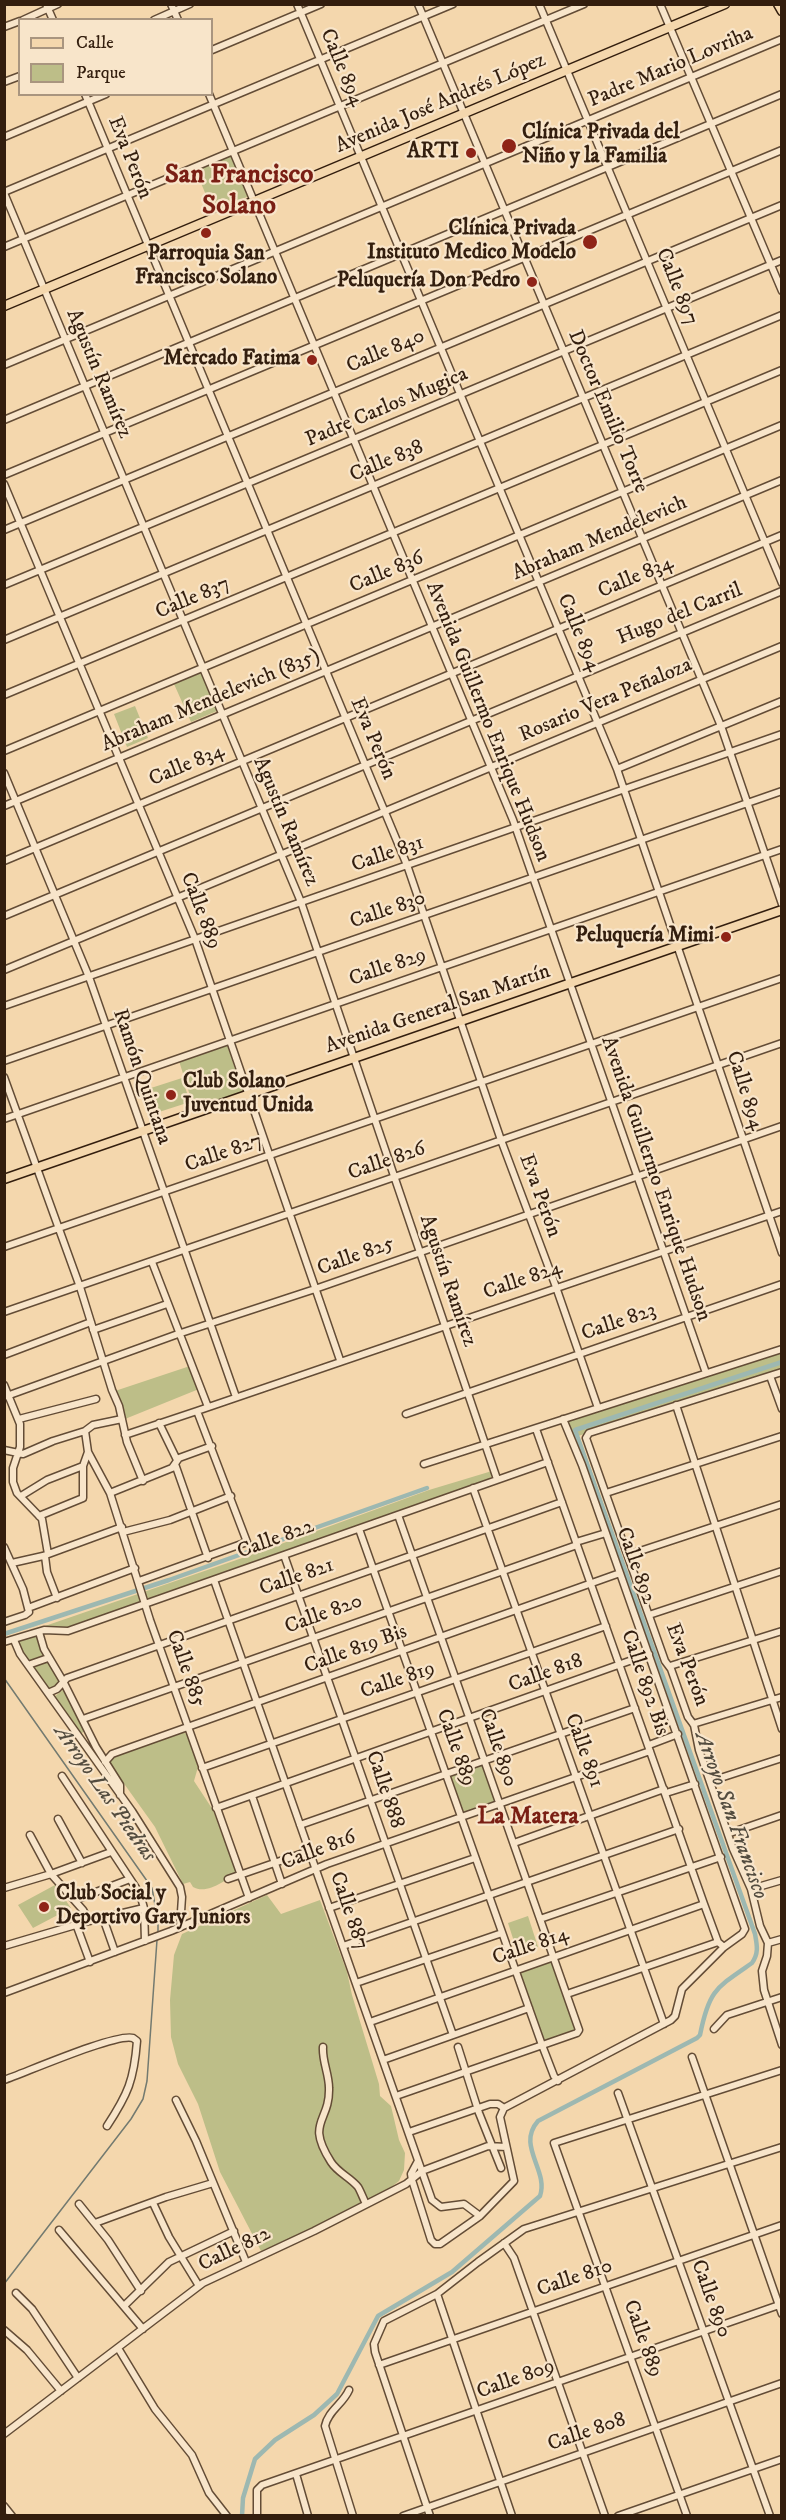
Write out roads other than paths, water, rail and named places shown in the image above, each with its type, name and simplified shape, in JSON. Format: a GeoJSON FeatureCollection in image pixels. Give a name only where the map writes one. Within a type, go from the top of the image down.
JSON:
{"type":"FeatureCollection","features":[{"type":"Feature","properties":{"kind":"main road","name":"Avenida José Andrés López"},"geometry":{"type":"LineString","coordinates":[[4,306],[724,4]]}},
{"type":"Feature","properties":{"kind":"main road"},"geometry":{"type":"LineString","coordinates":[[778,4],[782,11]]}},
{"type":"Feature","properties":{"kind":"main road","name":"Avenida General San Martín"},"geometry":{"type":"LineString","coordinates":[[4,1179],[782,910]]}},
{"type":"Feature","properties":{"kind":"street"},"geometry":{"type":"LineString","coordinates":[[25,18],[58,4]]}},
{"type":"Feature","properties":{"kind":"street"},"geometry":{"type":"LineString","coordinates":[[157,18],[173,8],[189,4]]}},
{"type":"Feature","properties":{"kind":"street","name":"Calle 894"},"geometry":{"type":"LineString","coordinates":[[297,4],[617,769],[782,1253]]}},
{"type":"Feature","properties":{"kind":"street"},"geometry":{"type":"LineString","coordinates":[[213,50],[321,4]]}},
{"type":"Feature","properties":{"kind":"street","name":"Doctor Emilio Torre"},"geometry":{"type":"LineString","coordinates":[[418,4],[721,726],[782,904]]}},
{"type":"Feature","properties":{"kind":"street"},"geometry":{"type":"LineString","coordinates":[[4,192],[453,4]]}},
{"type":"Feature","properties":{"kind":"street","name":"Calle 897"},"geometry":{"type":"LineString","coordinates":[[539,4],[782,583]]}},
{"type":"Feature","properties":{"kind":"street"},"geometry":{"type":"LineString","coordinates":[[4,247],[584,4]]}},
{"type":"Feature","properties":{"kind":"street"},"geometry":{"type":"LineString","coordinates":[[660,4],[782,291]]}},
{"type":"Feature","properties":{"kind":"street"},"geometry":{"type":"LineString","coordinates":[[4,27],[18,21]]}},
{"type":"Feature","properties":{"kind":"street","name":"Padre Mario Lovriha"},"geometry":{"type":"LineString","coordinates":[[4,365],[782,39]]}},
{"type":"Feature","properties":{"kind":"street"},"geometry":{"type":"LineString","coordinates":[[4,420],[782,94]]}},
{"type":"Feature","properties":{"kind":"street","name":"Eva Perón"},"geometry":{"type":"LineString","coordinates":[[86,96],[407,865],[501,1140],[556,1287],[597,1408]]}},
{"type":"Feature","properties":{"kind":"street"},"geometry":{"type":"LineString","coordinates":[[4,137],[102,96]]}},
{"type":"Feature","properties":{"kind":"street","name":"Avenida Guillermo Enrique Hudson"},"geometry":{"type":"LineString","coordinates":[[210,96],[516,827],[706,1373]]}},
{"type":"Feature","properties":{"kind":"street"},"geometry":{"type":"LineString","coordinates":[[4,475],[782,150]]}},
{"type":"Feature","properties":{"kind":"street","name":"Agustín Ramírez"},"geometry":{"type":"LineString","coordinates":[[4,192],[301,902],[497,1479]]}},
{"type":"Feature","properties":{"kind":"street","name":"Calle 840"},"geometry":{"type":"LineString","coordinates":[[4,530],[782,205]]}},
{"type":"Feature","properties":{"kind":"street","name":"Padre Carlos Mugica"},"geometry":{"type":"LineString","coordinates":[[4,585],[782,260]]}},
{"type":"Feature","properties":{"kind":"street","name":"Calle 838"},"geometry":{"type":"LineString","coordinates":[[4,640],[782,315]]}},
{"type":"Feature","properties":{"kind":"street","name":"Calle 837"},"geometry":{"type":"LineString","coordinates":[[4,695],[782,370]]}},
{"type":"Feature","properties":{"kind":"street","name":"Calle 836"},"geometry":{"type":"LineString","coordinates":[[4,751],[782,425]]}},
{"type":"Feature","properties":{"kind":"street","name":"Abraham Mendelevich"},"geometry":{"type":"LineString","coordinates":[[431,627],[782,480]]}},
{"type":"Feature","properties":{"kind":"street","name":"Calle 889"},"geometry":{"type":"LineString","coordinates":[[4,484],[195,939],[340,1360]]}},
{"type":"Feature","properties":{"kind":"street","name":"Calle 834"},"geometry":{"type":"LineString","coordinates":[[4,861],[782,535]]}},
{"type":"Feature","properties":{"kind":"street","name":"Hugo del Carril"},"geometry":{"type":"LineString","coordinates":[[4,916],[782,591]]}},
{"type":"Feature","properties":{"kind":"street","name":"Abraham Mendelevich (835)"},"geometry":{"type":"LineString","coordinates":[[4,806],[431,627]]}},
{"type":"Feature","properties":{"kind":"street","name":"Rosario Vera Peñaloza"},"geometry":{"type":"LineString","coordinates":[[4,970],[782,646]]}},
{"type":"Feature","properties":{"kind":"street"},"geometry":{"type":"LineString","coordinates":[[617,769],[782,701]]}},
{"type":"Feature","properties":{"kind":"street","name":"Calle 831"},"geometry":{"type":"LineString","coordinates":[[4,1006],[782,734]]}},
{"type":"Feature","properties":{"kind":"street","name":"Ramón Quintana"},"geometry":{"type":"LineString","coordinates":[[4,773],[89,977],[236,1397]]}},
{"type":"Feature","properties":{"kind":"street","name":"Calle 830"},"geometry":{"type":"LineString","coordinates":[[4,1061],[782,791]]}},
{"type":"Feature","properties":{"kind":"street","name":"Calle 829"},"geometry":{"type":"LineString","coordinates":[[4,1119],[782,849]]}},
{"type":"Feature","properties":{"kind":"street","name":"Calle 827"},"geometry":{"type":"LineString","coordinates":[[4,1247],[782,978]]}},
{"type":"Feature","properties":{"kind":"street","name":"Calle 826"},"geometry":{"type":"LineString","coordinates":[[4,1312],[782,1042]]}},
{"type":"Feature","properties":{"kind":"street"},"geometry":{"type":"LineString","coordinates":[[4,1077],[80,1287],[125,1434],[143,1481]]}},
{"type":"Feature","properties":{"kind":"street","name":"Calle 825"},"geometry":{"type":"LineString","coordinates":[[6,1396],[178,1334],[315,1289],[782,1126]]}},
{"type":"Feature","properties":{"kind":"street","name":"Calle 824"},"geometry":{"type":"LineString","coordinates":[[197,1411],[340,1360],[782,1211]]}},
{"type":"Feature","properties":{"kind":"street"},"geometry":{"type":"LineString","coordinates":[[152,1262],[166,1304],[208,1407]]}},
{"type":"Feature","properties":{"kind":"street","name":"Calle 823"},"geometry":{"type":"LineString","coordinates":[[406,1414],[782,1284]]}},
{"type":"Feature","properties":{"kind":"street"},"geometry":{"type":"LineString","coordinates":[[93,1330],[166,1304]]}},
{"type":"Feature","properties":{"kind":"street"},"geometry":{"type":"LineString","coordinates":[[4,1355],[91,1322]]}},
{"type":"Feature","properties":{"kind":"street"},"geometry":{"type":"LineString","coordinates":[[424,1464],[782,1349]]}},
{"type":"Feature","properties":{"kind":"street"},"geometry":{"type":"LineString","coordinates":[[782,1372],[676,1405],[782,1729]]}},
{"type":"Feature","properties":{"kind":"street"},"geometry":{"type":"LineString","coordinates":[[770,1376],[782,1409]]}},
{"type":"Feature","properties":{"kind":"street"},"geometry":{"type":"LineString","coordinates":[[4,1385],[6,1396],[18,1419],[20,1444],[13,1468],[12,1482],[16,1491],[39,1516],[44,1526],[47,1572],[57,1598]]}},
{"type":"Feature","properties":{"kind":"street"},"geometry":{"type":"LineString","coordinates":[[18,1419],[96,1399]]}},
{"type":"Feature","properties":{"kind":"street","name":"Eva Perón"},"geometry":{"type":"LineString","coordinates":[[676,1405],[586,1435],[665,1661],[670,1666],[688,1717],[693,1724],[730,1833],[733,1849],[751,1889],[760,1926],[768,1943]]}},
{"type":"Feature","properties":{"kind":"street"},"geometry":{"type":"LineString","coordinates":[[125,1434],[197,1411],[248,1541],[139,1583]]}},
{"type":"Feature","properties":{"kind":"street"},"geometry":{"type":"LineString","coordinates":[[4,1450],[17,1454],[32,1452],[50,1442],[85,1431],[93,1425],[122,1419]]}},
{"type":"Feature","properties":{"kind":"street","name":"Calle 892"},"geometry":{"type":"LineString","coordinates":[[563,1419],[581,1460],[745,1929],[742,1934],[721,1944]]}},
{"type":"Feature","properties":{"kind":"street"},"geometry":{"type":"LineString","coordinates":[[159,1423],[176,1462],[191,1513],[208,1558]]}},
{"type":"Feature","properties":{"kind":"street","name":"Calle 892 Bis"},"geometry":{"type":"LineString","coordinates":[[536,1429],[680,1829],[704,1904],[721,1944]]}},
{"type":"Feature","properties":{"kind":"street"},"geometry":{"type":"LineString","coordinates":[[39,1516],[82,1500],[84,1496],[83,1466],[88,1452],[85,1431]]}},
{"type":"Feature","properties":{"kind":"street"},"geometry":{"type":"LineString","coordinates":[[606,1493],[782,1437]]}},
{"type":"Feature","properties":{"kind":"street"},"geometry":{"type":"LineString","coordinates":[[110,1493],[172,1468],[176,1462],[212,1446]]}},
{"type":"Feature","properties":{"kind":"street","name":"Calle 885"},"geometry":{"type":"LineString","coordinates":[[88,1452],[110,1493],[123,1529],[173,1686],[249,1898]]}},
{"type":"Feature","properties":{"kind":"street","name":"Calle 822"},"geometry":{"type":"LineString","coordinates":[[4,1642],[39,1632],[68,1631],[548,1462]]}},
{"type":"Feature","properties":{"kind":"street"},"geometry":{"type":"LineString","coordinates":[[21,1496],[47,1480],[83,1466]]}},
{"type":"Feature","properties":{"kind":"street"},"geometry":{"type":"LineString","coordinates":[[4,1483],[12,1482]]}},
{"type":"Feature","properties":{"kind":"street","name":"Calle 891"},"geometry":{"type":"LineString","coordinates":[[473,1488],[642,1968],[664,2024]]}},
{"type":"Feature","properties":{"kind":"street"},"geometry":{"type":"LineString","coordinates":[[12,1563],[47,1555],[123,1529],[191,1513],[231,1496]]}},
{"type":"Feature","properties":{"kind":"street","name":"Calle 821"},"geometry":{"type":"LineString","coordinates":[[48,1694],[57,1689],[63,1681],[159,1644],[562,1502]]}},
{"type":"Feature","properties":{"kind":"street"},"geometry":{"type":"LineString","coordinates":[[628,1555],[782,1504]]}},
{"type":"Feature","properties":{"kind":"street","name":"Calle 890"},"geometry":{"type":"LineString","coordinates":[[398,1515],[579,2027],[577,2033],[542,2045]]}},
{"type":"Feature","properties":{"kind":"street","name":"Calle 889"},"geometry":{"type":"LineString","coordinates":[[359,1528],[542,2045],[554,2076],[558,2080]]}},
{"type":"Feature","properties":{"kind":"street","name":"Calle 820"},"geometry":{"type":"LineString","coordinates":[[83,1719],[606,1533]]}},
{"type":"Feature","properties":{"kind":"street"},"geometry":{"type":"LineString","coordinates":[[4,1547],[28,1608],[28,1614],[25,1616],[4,1622]]}},
{"type":"Feature","properties":{"kind":"street","name":"Calle 888"},"geometry":{"type":"LineString","coordinates":[[284,1555],[453,2035]]}},
{"type":"Feature","properties":{"kind":"street"},"geometry":{"type":"LineString","coordinates":[[28,1608],[135,1568]]}},
{"type":"Feature","properties":{"kind":"street"},"geometry":{"type":"LineString","coordinates":[[649,1615],[782,1571]]}},
{"type":"Feature","properties":{"kind":"street","name":"Calle 819 Bis"},"geometry":{"type":"LineString","coordinates":[[105,1762],[116,1752],[620,1573]]}},
{"type":"Feature","properties":{"kind":"street","name":"Calle 887"},"geometry":{"type":"LineString","coordinates":[[214,1580],[432,2200],[437,2206],[464,2204],[480,2216]]}},
{"type":"Feature","properties":{"kind":"street","name":"Calle 819"},"geometry":{"type":"LineString","coordinates":[[202,1768],[606,1626]]}},
{"type":"Feature","properties":{"kind":"street"},"geometry":{"type":"LineString","coordinates":[[670,1666],[782,1631]]}},
{"type":"Feature","properties":{"kind":"street"},"geometry":{"type":"LineString","coordinates":[[39,1632],[48,1658],[120,1786],[120,1796]]}},
{"type":"Feature","properties":{"kind":"street"},"geometry":{"type":"LineString","coordinates":[[14,1640],[28,1665],[120,1796],[180,1887],[182,1897],[180,1927]]}},
{"type":"Feature","properties":{"kind":"street","name":"Calle 818"},"geometry":{"type":"LineString","coordinates":[[216,1808],[545,1693],[649,1654]]}},
{"type":"Feature","properties":{"kind":"street"},"geometry":{"type":"LineString","coordinates":[[28,1665],[48,1658]]}},
{"type":"Feature","properties":{"kind":"street"},"geometry":{"type":"LineString","coordinates":[[693,1724],[782,1697]]}},
{"type":"Feature","properties":{"kind":"street"},"geometry":{"type":"LineString","coordinates":[[300,1826],[635,1708]]}},
{"type":"Feature","properties":{"kind":"street"},"geometry":{"type":"LineString","coordinates":[[79,1737],[88,1731]]}},
{"type":"Feature","properties":{"kind":"street","name":"Calle 816"},"geometry":{"type":"LineString","coordinates":[[4,1993],[171,1931],[316,1869],[575,1777],[678,1734]]}},
{"type":"Feature","properties":{"kind":"street"},"geometry":{"type":"LineString","coordinates":[[711,1781],[782,1758]]}},
{"type":"Feature","properties":{"kind":"street"},"geometry":{"type":"LineString","coordinates":[[62,1776],[140,1894],[144,1908],[145,1941]]}},
{"type":"Feature","properties":{"kind":"street"},"geometry":{"type":"LineString","coordinates":[[514,1843],[665,1791],[695,1784]]}},
{"type":"Feature","properties":{"kind":"street"},"geometry":{"type":"LineString","coordinates":[[252,1796],[282,1884]]}},
{"type":"Feature","properties":{"kind":"street"},"geometry":{"type":"LineString","coordinates":[[730,1833],[782,1815]]}},
{"type":"Feature","properties":{"kind":"street"},"geometry":{"type":"LineString","coordinates":[[58,1819],[82,1863]]}},
{"type":"Feature","properties":{"kind":"street"},"geometry":{"type":"LineString","coordinates":[[343,1946],[680,1829]]}},
{"type":"Feature","properties":{"kind":"street"},"geometry":{"type":"LineString","coordinates":[[30,1835],[51,1874],[65,1892],[75,1900],[89,1921]]}},
{"type":"Feature","properties":{"kind":"street"},"geometry":{"type":"LineString","coordinates":[[228,1879],[309,1851]]}},
{"type":"Feature","properties":{"kind":"street"},"geometry":{"type":"LineString","coordinates":[[4,1888],[111,1852]]}},
{"type":"Feature","properties":{"kind":"street"},"geometry":{"type":"LineString","coordinates":[[540,1919],[691,1865],[721,1857]]}},
{"type":"Feature","properties":{"kind":"street"},"geometry":{"type":"LineString","coordinates":[[329,1908],[475,1858]]}},
{"type":"Feature","properties":{"kind":"street"},"geometry":{"type":"LineString","coordinates":[[75,1900],[130,1879]]}},
{"type":"Feature","properties":{"kind":"street"},"geometry":{"type":"LineString","coordinates":[[751,1889],[782,1880]]}},
{"type":"Feature","properties":{"kind":"street","name":"Calle 814"},"geometry":{"type":"LineString","coordinates":[[370,2022],[704,1904]]}},
{"type":"Feature","properties":{"kind":"street"},"geometry":{"type":"LineString","coordinates":[[4,1946],[76,1924],[144,1908]]}},
{"type":"Feature","properties":{"kind":"street"},"geometry":{"type":"LineString","coordinates":[[103,1918],[115,1952]]}},
{"type":"Feature","properties":{"kind":"street"},"geometry":{"type":"LineString","coordinates":[[76,1924],[90,1962]]}},
{"type":"Feature","properties":{"kind":"street"},"geometry":{"type":"LineString","coordinates":[[356,1983],[502,1933]]}},
{"type":"Feature","properties":{"kind":"street"},"geometry":{"type":"LineString","coordinates":[[782,1939],[768,1943],[762,1971],[766,2002],[782,2045]]}},
{"type":"Feature","properties":{"kind":"street"},"geometry":{"type":"LineString","coordinates":[[567,1994],[721,1944]]}},
{"type":"Feature","properties":{"kind":"street"},"geometry":{"type":"LineString","coordinates":[[418,2161],[411,2174],[412,2180],[431,2240],[437,2244],[443,2243],[480,2216],[513,2184],[514,2173],[500,2117],[504,2109],[675,2016],[682,1989],[721,1944]]}},
{"type":"Feature","properties":{"kind":"street"},"geometry":{"type":"LineString","coordinates":[[714,2029],[728,2015],[782,1997]]}},
{"type":"Feature","properties":{"kind":"street"},"geometry":{"type":"LineString","coordinates":[[383,2060],[529,2008]]}},
{"type":"Feature","properties":{"kind":"street"},"geometry":{"type":"LineString","coordinates":[[4,2080],[129,2036],[137,2042],[132,2080],[125,2098],[107,2126]]}},
{"type":"Feature","properties":{"kind":"street"},"geometry":{"type":"LineString","coordinates":[[396,2096],[542,2045]]}},
{"type":"Feature","properties":{"kind":"street"},"geometry":{"type":"LineString","coordinates":[[323,2047],[329,2088],[328,2103],[318,2126],[319,2136],[331,2162],[339,2172],[357,2186],[366,2204]]}},
{"type":"Feature","properties":{"kind":"street"},"geometry":{"type":"LineString","coordinates":[[458,2047],[477,2108],[501,2168]]}},
{"type":"Feature","properties":{"kind":"street"},"geometry":{"type":"LineString","coordinates":[[692,2057],[782,2314]]}},
{"type":"Feature","properties":{"kind":"street"},"geometry":{"type":"LineString","coordinates":[[628,2118],[782,2070]]}},
{"type":"Feature","properties":{"kind":"street","name":"Calle 890"},"geometry":{"type":"LineString","coordinates":[[618,2093],[770,2516]]}},
{"type":"Feature","properties":{"kind":"street"},"geometry":{"type":"LineString","coordinates":[[176,2100],[196,2141],[246,2262]]}},
{"type":"Feature","properties":{"kind":"street"},"geometry":{"type":"LineString","coordinates":[[409,2132],[494,2103],[504,2109]]}},
{"type":"Feature","properties":{"kind":"street","name":"Calle 889"},"geometry":{"type":"LineString","coordinates":[[628,2118],[556,2141],[555,2145],[687,2516]]}},
{"type":"Feature","properties":{"kind":"street","name":"Calle 812"},"geometry":{"type":"LineString","coordinates":[[4,2434],[199,2286],[314,2231],[412,2180],[422,2171],[491,2145],[506,2146]]}},
{"type":"Feature","properties":{"kind":"street"},"geometry":{"type":"LineString","coordinates":[[430,2516],[375,2352],[374,2344],[380,2328],[387,2319],[437,2294],[524,2229],[543,2225],[782,2147]]}},
{"type":"Feature","properties":{"kind":"street"},"geometry":{"type":"LineString","coordinates":[[95,2223],[213,2183]]}},
{"type":"Feature","properties":{"kind":"street"},"geometry":{"type":"LineString","coordinates":[[153,2203],[169,2237],[199,2286]]}},
{"type":"Feature","properties":{"kind":"street"},"geometry":{"type":"LineString","coordinates":[[79,2204],[95,2223],[141,2291]]}},
{"type":"Feature","properties":{"kind":"street","name":"Calle 810"},"geometry":{"type":"LineString","coordinates":[[380,2365],[782,2225]]}},
{"type":"Feature","properties":{"kind":"street"},"geometry":{"type":"LineString","coordinates":[[59,2230],[142,2329]]}},
{"type":"Feature","properties":{"kind":"street"},"geometry":{"type":"LineString","coordinates":[[124,2306],[141,2291],[159,2269],[181,2255],[234,2230]]}},
{"type":"Feature","properties":{"kind":"street"},"geometry":{"type":"LineString","coordinates":[[504,2243],[512,2253],[604,2516]]}},
{"type":"Feature","properties":{"kind":"street"},"geometry":{"type":"LineString","coordinates":[[16,2293],[32,2309],[78,2378]]}},
{"type":"Feature","properties":{"kind":"street"},"geometry":{"type":"LineString","coordinates":[[437,2294],[512,2516]]}},
{"type":"Feature","properties":{"kind":"street","name":"Calle 809"},"geometry":{"type":"LineString","coordinates":[[256,2516],[257,2490],[262,2485],[780,2304]]}},
{"type":"Feature","properties":{"kind":"street"},"geometry":{"type":"LineString","coordinates":[[4,2330],[27,2350],[61,2391]]}},
{"type":"Feature","properties":{"kind":"street"},"geometry":{"type":"LineString","coordinates":[[118,2348],[155,2409],[192,2455],[208,2493],[226,2514]]}},
{"type":"Feature","properties":{"kind":"street","name":"Calle 808"},"geometry":{"type":"LineString","coordinates":[[403,2516],[730,2400],[782,2384]]}},
{"type":"Feature","properties":{"kind":"street"},"geometry":{"type":"LineString","coordinates":[[349,2390],[344,2402],[327,2419],[325,2426],[353,2516]]}},
{"type":"Feature","properties":{"kind":"street"},"geometry":{"type":"LineString","coordinates":[[618,2516],[782,2459]]}},
{"type":"Feature","properties":{"kind":"street"},"geometry":{"type":"LineString","coordinates":[[296,2474],[308,2516]]}},
{"type":"Feature","properties":{"kind":"street"},"geometry":{"type":"LineString","coordinates":[[4,2506],[12,2516]]}},
{"type":"Feature","properties":{"kind":"waterway","name":"Arroyo San Francisco"},"geometry":{"type":"LineString","coordinates":[[242,2516],[243,2498],[255,2459],[275,2440],[314,2415],[337,2394],[378,2316],[452,2272],[540,2196],[542,2186],[530,2140],[532,2130],[538,2121],[697,2038],[700,2035],[707,2008],[716,1992],[730,1978],[752,1963],[756,1956],[755,1934],[575,1430],[782,1362]]}},
{"type":"Feature","properties":{"kind":"waterway"},"geometry":{"type":"LineString","coordinates":[[4,1634],[169,1580],[427,1488]]}},
{"type":"Feature","properties":{"kind":"waterway","name":"Arroyo Las Piedras"},"geometry":{"type":"LineString","coordinates":[[4,1678],[152,1888],[158,1932]]}},
{"type":"Feature","properties":{"kind":"waterway","name":"Arroyo Las Piedras"},"geometry":{"type":"LineString","coordinates":[[4,2284],[131,2119],[143,2099],[147,2081],[157,1940]]}},
{"type":"Feature","properties":{"kind":"place","name":"Clínica Privada del Niño y la Familia"},"geometry":{"type":"Point","coordinates":[509,146]}},
{"type":"Feature","properties":{"kind":"place","name":"ARTI"},"geometry":{"type":"Point","coordinates":[471,153]}},
{"type":"Feature","properties":{"kind":"place","name":"Parroquia San Francisco Solano"},"geometry":{"type":"Point","coordinates":[206,233]}},
{"type":"Feature","properties":{"kind":"place","name":"Clínica Privada Instituto Medico Modelo"},"geometry":{"type":"Point","coordinates":[590,242]}},
{"type":"Feature","properties":{"kind":"place","name":"Peluquería Don Pedro"},"geometry":{"type":"Point","coordinates":[532,282]}},
{"type":"Feature","properties":{"kind":"place","name":"Mercado Fatima"},"geometry":{"type":"Point","coordinates":[312,360]}},
{"type":"Feature","properties":{"kind":"place","name":"Peluquería Mimi"},"geometry":{"type":"Point","coordinates":[726,937]}},
{"type":"Feature","properties":{"kind":"place","name":"Club Solano Juventud Unida"},"geometry":{"type":"Point","coordinates":[171,1095]}},
{"type":"Feature","properties":{"kind":"place","name":"Club Social y Deportivo Gary Juniors"},"geometry":{"type":"Point","coordinates":[44,1907]}},
{"type":"Feature","properties":{"kind":"district","name":"San Francisco Solano"},"geometry":{"type":"Point","coordinates":[239,192]}},
{"type":"Feature","properties":{"kind":"district","name":"La Matera"},"geometry":{"type":"Point","coordinates":[528,1818]}}]}
